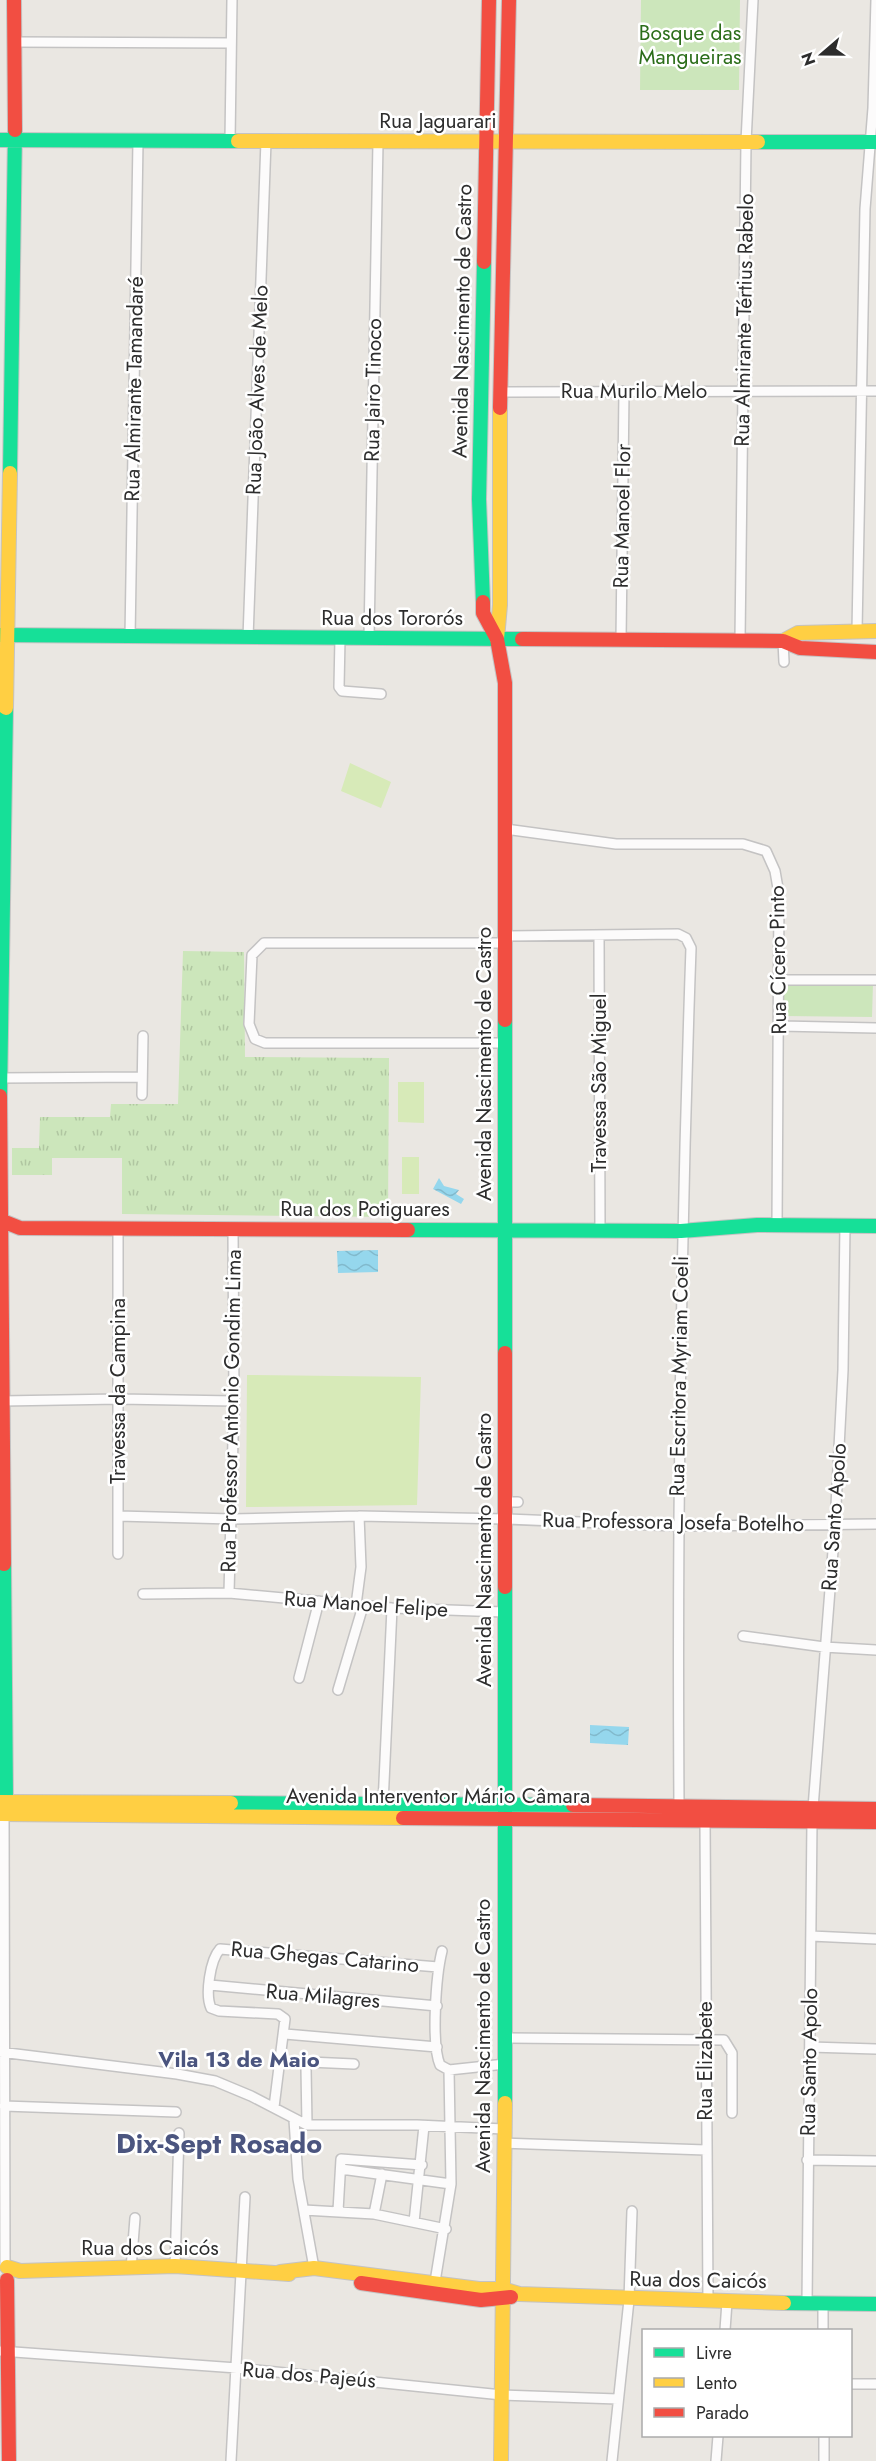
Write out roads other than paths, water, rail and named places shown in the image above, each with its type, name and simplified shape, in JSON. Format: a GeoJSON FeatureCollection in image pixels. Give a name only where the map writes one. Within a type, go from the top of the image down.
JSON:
{"type":"FeatureCollection","features":[{"type":"Feature","properties":{"kind":"main road"},"geometry":{"type":"LineString","coordinates":[[2,1808],[0,1010],[4,635],[14,275],[14,0]]}},
{"type":"Feature","properties":{"kind":"main road","name":"Avenida Nascimento de Castro"},"geometry":{"type":"LineString","coordinates":[[489,0],[479,499],[483,613],[497,639]]}},
{"type":"Feature","properties":{"kind":"main road","name":"Avenida Nascimento de Castro"},"geometry":{"type":"LineString","coordinates":[[501,2461],[506,1804],[504,1612],[505,1519],[511,1502],[506,1231],[506,683],[497,639],[500,605],[498,483],[509,0]]}},
{"type":"Feature","properties":{"kind":"main road","name":"Rua Jaguarari"},"geometry":{"type":"LineString","coordinates":[[0,140],[872,142]]}},
{"type":"Feature","properties":{"kind":"main road"},"geometry":{"type":"LineString","coordinates":[[0,284],[14,275]]}},
{"type":"Feature","properties":{"kind":"main road"},"geometry":{"type":"LineString","coordinates":[[483,293],[502,325]]}},
{"type":"Feature","properties":{"kind":"main road"},"geometry":{"type":"LineString","coordinates":[[479,499],[498,483]]}},
{"type":"Feature","properties":{"kind":"main road","name":"Rua dos Tororós"},"geometry":{"type":"LineString","coordinates":[[783,641],[798,633],[876,631]]}},
{"type":"Feature","properties":{"kind":"main road","name":"Rua dos Tororós"},"geometry":{"type":"LineString","coordinates":[[4,635],[130,638],[740,640],[783,641],[800,648],[876,652]]}},
{"type":"Feature","properties":{"kind":"main road","name":"Rua dos Potiguares"},"geometry":{"type":"LineString","coordinates":[[0,1221],[20,1228],[118,1229],[681,1231],[777,1225],[876,1226]]}},
{"type":"Feature","properties":{"kind":"main road","name":"Avenida Interventor Mário Câmara"},"geometry":{"type":"LineString","coordinates":[[189,1815],[383,1804],[679,1805],[876,1822]]}},
{"type":"Feature","properties":{"kind":"main road","name":"Avenida Interventor Mário Câmara"},"geometry":{"type":"LineString","coordinates":[[2,1808],[189,1815],[705,1821],[876,1809]]}},
{"type":"Feature","properties":{"kind":"main road","name":"Rua dos Caicós"},"geometry":{"type":"LineString","coordinates":[[7,2272],[175,2266],[280,2272],[434,2289],[479,2289],[503,2294],[628,2300],[876,2304]]}},
{"type":"Feature","properties":{"kind":"main road","name":"Rua dos Caicós"},"geometry":{"type":"LineString","coordinates":[[280,2272],[314,2268],[434,2289]]}},
{"type":"Feature","properties":{"kind":"main road"},"geometry":{"type":"LineString","coordinates":[[7,2272],[3,2351],[9,2461]]}},
{"type":"Feature","properties":{"kind":"street"},"geometry":{"type":"LineString","coordinates":[[230,141],[232,0]]}},
{"type":"Feature","properties":{"kind":"street","name":"Rua Almirante Tértius Rabelo"},"geometry":{"type":"LineString","coordinates":[[740,640],[747,142],[753,0]]}},
{"type":"Feature","properties":{"kind":"street"},"geometry":{"type":"LineString","coordinates":[[857,631],[861,391],[876,0]]}},
{"type":"Feature","properties":{"kind":"street"},"geometry":{"type":"LineString","coordinates":[[14,42],[231,43]]}},
{"type":"Feature","properties":{"kind":"street","name":"Rua Almirante Tamandaré"},"geometry":{"type":"LineString","coordinates":[[130,638],[138,141]]}},
{"type":"Feature","properties":{"kind":"street","name":"Rua João Alves de Melo"},"geometry":{"type":"LineString","coordinates":[[248,638],[266,141]]}},
{"type":"Feature","properties":{"kind":"street","name":"Rua Jairo Tinoco"},"geometry":{"type":"LineString","coordinates":[[369,638],[378,142]]}},
{"type":"Feature","properties":{"kind":"street","name":"Rua Murilo Melo"},"geometry":{"type":"LineString","coordinates":[[501,392],[876,390]]}},
{"type":"Feature","properties":{"kind":"street","name":"Rua Manoel Flor"},"geometry":{"type":"LineString","coordinates":[[621,641],[624,391]]}},
{"type":"Feature","properties":{"kind":"street"},"geometry":{"type":"LineString","coordinates":[[340,638],[339,687],[342,691],[381,693]]}},
{"type":"Feature","properties":{"kind":"street"},"geometry":{"type":"LineString","coordinates":[[783,641],[783,662]]}},
{"type":"Feature","properties":{"kind":"street","name":"Rua Cícero Pinto"},"geometry":{"type":"LineString","coordinates":[[505,829],[616,844],[743,844],[761,848],[771,859],[777,883],[781,980],[777,1225]]}},
{"type":"Feature","properties":{"kind":"street","name":"Rua Escritora Myriam Coeli"},"geometry":{"type":"LineString","coordinates":[[599,936],[678,934],[686,938],[691,948],[681,1231],[677,1526],[679,1805]]}},
{"type":"Feature","properties":{"kind":"street"},"geometry":{"type":"LineString","coordinates":[[505,1043],[260,1042],[250,1032],[249,1024],[252,955],[258,946],[268,941],[505,940],[599,936]]}},
{"type":"Feature","properties":{"kind":"street","name":"Travessa São Miguel"},"geometry":{"type":"LineString","coordinates":[[599,936],[600,1230]]}},
{"type":"Feature","properties":{"kind":"street"},"geometry":{"type":"LineString","coordinates":[[781,980],[876,980]]}},
{"type":"Feature","properties":{"kind":"street"},"geometry":{"type":"LineString","coordinates":[[780,1026],[876,1028]]}},
{"type":"Feature","properties":{"kind":"street"},"geometry":{"type":"LineString","coordinates":[[142,1095],[143,1036]]}},
{"type":"Feature","properties":{"kind":"street"},"geometry":{"type":"LineString","coordinates":[[0,1078],[142,1077]]}},
{"type":"Feature","properties":{"kind":"street","name":"Rua Santo Apolo"},"geometry":{"type":"LineString","coordinates":[[807,2303],[812,1815],[835,1525],[843,1370],[845,1225]]}},
{"type":"Feature","properties":{"kind":"street","name":"Travessa da Campina"},"geometry":{"type":"LineString","coordinates":[[118,1229],[118,1554]]}},
{"type":"Feature","properties":{"kind":"street","name":"Rua Professor Antonio Gondim Lima"},"geometry":{"type":"LineString","coordinates":[[229,1593],[234,1401],[232,1229]]}},
{"type":"Feature","properties":{"kind":"street"},"geometry":{"type":"LineString","coordinates":[[2,1401],[119,1399],[234,1401]]}},
{"type":"Feature","properties":{"kind":"street","name":"Rua Professora Josefa Botelho"},"geometry":{"type":"LineString","coordinates":[[118,1516],[232,1519],[359,1516],[677,1526],[876,1524]]}},
{"type":"Feature","properties":{"kind":"street"},"geometry":{"type":"LineString","coordinates":[[338,1690],[360,1605],[359,1516]]}},
{"type":"Feature","properties":{"kind":"street","name":"Rua Manoel Felipe"},"geometry":{"type":"LineString","coordinates":[[143,1594],[229,1593],[392,1608],[504,1612]]}},
{"type":"Feature","properties":{"kind":"street"},"geometry":{"type":"LineString","coordinates":[[299,1678],[319,1601]]}},
{"type":"Feature","properties":{"kind":"street"},"geometry":{"type":"LineString","coordinates":[[383,1804],[392,1608]]}},
{"type":"Feature","properties":{"kind":"street"},"geometry":{"type":"LineString","coordinates":[[743,1636],[824,1647],[876,1650]]}},
{"type":"Feature","properties":{"kind":"street"},"geometry":{"type":"LineString","coordinates":[[2,1808],[2,2052],[7,2272]]}},
{"type":"Feature","properties":{"kind":"street","name":"Rua Elizabete"},"geometry":{"type":"LineString","coordinates":[[705,1821],[705,2150],[708,2302]]}},
{"type":"Feature","properties":{"kind":"street"},"geometry":{"type":"LineString","coordinates":[[811,1936],[876,1939]]}},
{"type":"Feature","properties":{"kind":"street","name":"Rua Ghegas Catarino"},"geometry":{"type":"LineString","coordinates":[[210,1985],[215,1955],[223,1948],[438,1967]]}},
{"type":"Feature","properties":{"kind":"street"},"geometry":{"type":"LineString","coordinates":[[442,1951],[438,1967],[437,2006],[437,2047],[440,2065],[449,2070],[505,2064]]}},
{"type":"Feature","properties":{"kind":"street"},"geometry":{"type":"LineString","coordinates":[[210,1985],[208,2000],[211,2008],[219,2011],[270,2013],[281,2015],[285,2019],[285,2034],[274,2107]]}},
{"type":"Feature","properties":{"kind":"street","name":"Rua Milagres"},"geometry":{"type":"LineString","coordinates":[[210,1985],[437,2006]]}},
{"type":"Feature","properties":{"kind":"street"},"geometry":{"type":"LineString","coordinates":[[285,2034],[437,2047]]}},
{"type":"Feature","properties":{"kind":"street"},"geometry":{"type":"LineString","coordinates":[[504,2038],[705,2038],[724,2040],[730,2046],[732,2113]]}},
{"type":"Feature","properties":{"kind":"street"},"geometry":{"type":"LineString","coordinates":[[810,2047],[876,2049]]}},
{"type":"Feature","properties":{"kind":"street"},"geometry":{"type":"LineString","coordinates":[[2,2052],[198,2077],[231,2087],[307,2125],[504,2129]]}},
{"type":"Feature","properties":{"kind":"street"},"geometry":{"type":"LineString","coordinates":[[307,2125],[306,2068],[309,2062],[354,2064]]}},
{"type":"Feature","properties":{"kind":"street"},"geometry":{"type":"LineString","coordinates":[[434,2289],[446,2229],[451,2184],[449,2070]]}},
{"type":"Feature","properties":{"kind":"street"},"geometry":{"type":"LineString","coordinates":[[4,2106],[176,2112]]}},
{"type":"Feature","properties":{"kind":"street"},"geometry":{"type":"LineString","coordinates":[[294,2120],[296,2162],[314,2268]]}},
{"type":"Feature","properties":{"kind":"street"},"geometry":{"type":"LineString","coordinates":[[414,2222],[421,2180],[424,2126]]}},
{"type":"Feature","properties":{"kind":"street"},"geometry":{"type":"LineString","coordinates":[[175,2266],[179,2133]]}},
{"type":"Feature","properties":{"kind":"street"},"geometry":{"type":"LineString","coordinates":[[503,2144],[705,2150]]}},
{"type":"Feature","properties":{"kind":"street"},"geometry":{"type":"LineString","coordinates":[[338,2211],[341,2159],[422,2165]]}},
{"type":"Feature","properties":{"kind":"street"},"geometry":{"type":"LineString","coordinates":[[807,2160],[876,2161]]}},
{"type":"Feature","properties":{"kind":"street"},"geometry":{"type":"LineString","coordinates":[[341,2169],[451,2184]]}},
{"type":"Feature","properties":{"kind":"street"},"geometry":{"type":"LineString","coordinates":[[374,2214],[382,2174]]}},
{"type":"Feature","properties":{"kind":"street"},"geometry":{"type":"LineString","coordinates":[[231,2461],[245,2198]]}},
{"type":"Feature","properties":{"kind":"street"},"geometry":{"type":"LineString","coordinates":[[304,2210],[374,2214],[446,2229]]}},
{"type":"Feature","properties":{"kind":"street"},"geometry":{"type":"LineString","coordinates":[[612,2461],[628,2300],[632,2211]]}},
{"type":"Feature","properties":{"kind":"street"},"geometry":{"type":"LineString","coordinates":[[131,2269],[135,2218]]}},
{"type":"Feature","properties":{"kind":"street"},"geometry":{"type":"LineString","coordinates":[[725,2329],[728,2302]]}},
{"type":"Feature","properties":{"kind":"street"},"geometry":{"type":"LineString","coordinates":[[823,2303],[823,2329]]}},
{"type":"Feature","properties":{"kind":"street","name":"Rua dos Pajeús"},"geometry":{"type":"LineString","coordinates":[[3,2351],[237,2368],[502,2395],[618,2399]]}},
{"type":"Feature","properties":{"kind":"street"},"geometry":{"type":"LineString","coordinates":[[852,2384],[876,2384]]}},
{"type":"Feature","properties":{"kind":"street"},"geometry":{"type":"LineString","coordinates":[[716,2461],[718,2437]]}},
{"type":"Feature","properties":{"kind":"street"},"geometry":{"type":"LineString","coordinates":[[824,2437],[824,2461]]}},
{"type":"Feature","properties":{"kind":"water"},"geometry":{"type":"Polygon","coordinates":[[[439,1178],[444,1186],[459,1190],[456,1194],[464,1199],[461,1204],[433,1189],[439,1178]]]}},
{"type":"Feature","properties":{"kind":"water"},"geometry":{"type":"Polygon","coordinates":[[[378,1250],[378,1272],[338,1273],[337,1251],[378,1250]]]}},
{"type":"Feature","properties":{"kind":"water"},"geometry":{"type":"Polygon","coordinates":[[[590,1725],[629,1727],[628,1745],[590,1743],[590,1725]]]}},
{"type":"Feature","properties":{"kind":"district","name":"Vila 13 de Maio"},"geometry":{"type":"Point","coordinates":[239,2059]}},
{"type":"Feature","properties":{"kind":"district","name":"Dix-Sept Rosado"},"geometry":{"type":"Point","coordinates":[219,2144]}},
{"type":"Feature","properties":{"kind":"park label","name":"Bosque das Mangueiras"},"geometry":{"type":"Point","coordinates":[690,45]}}]}
